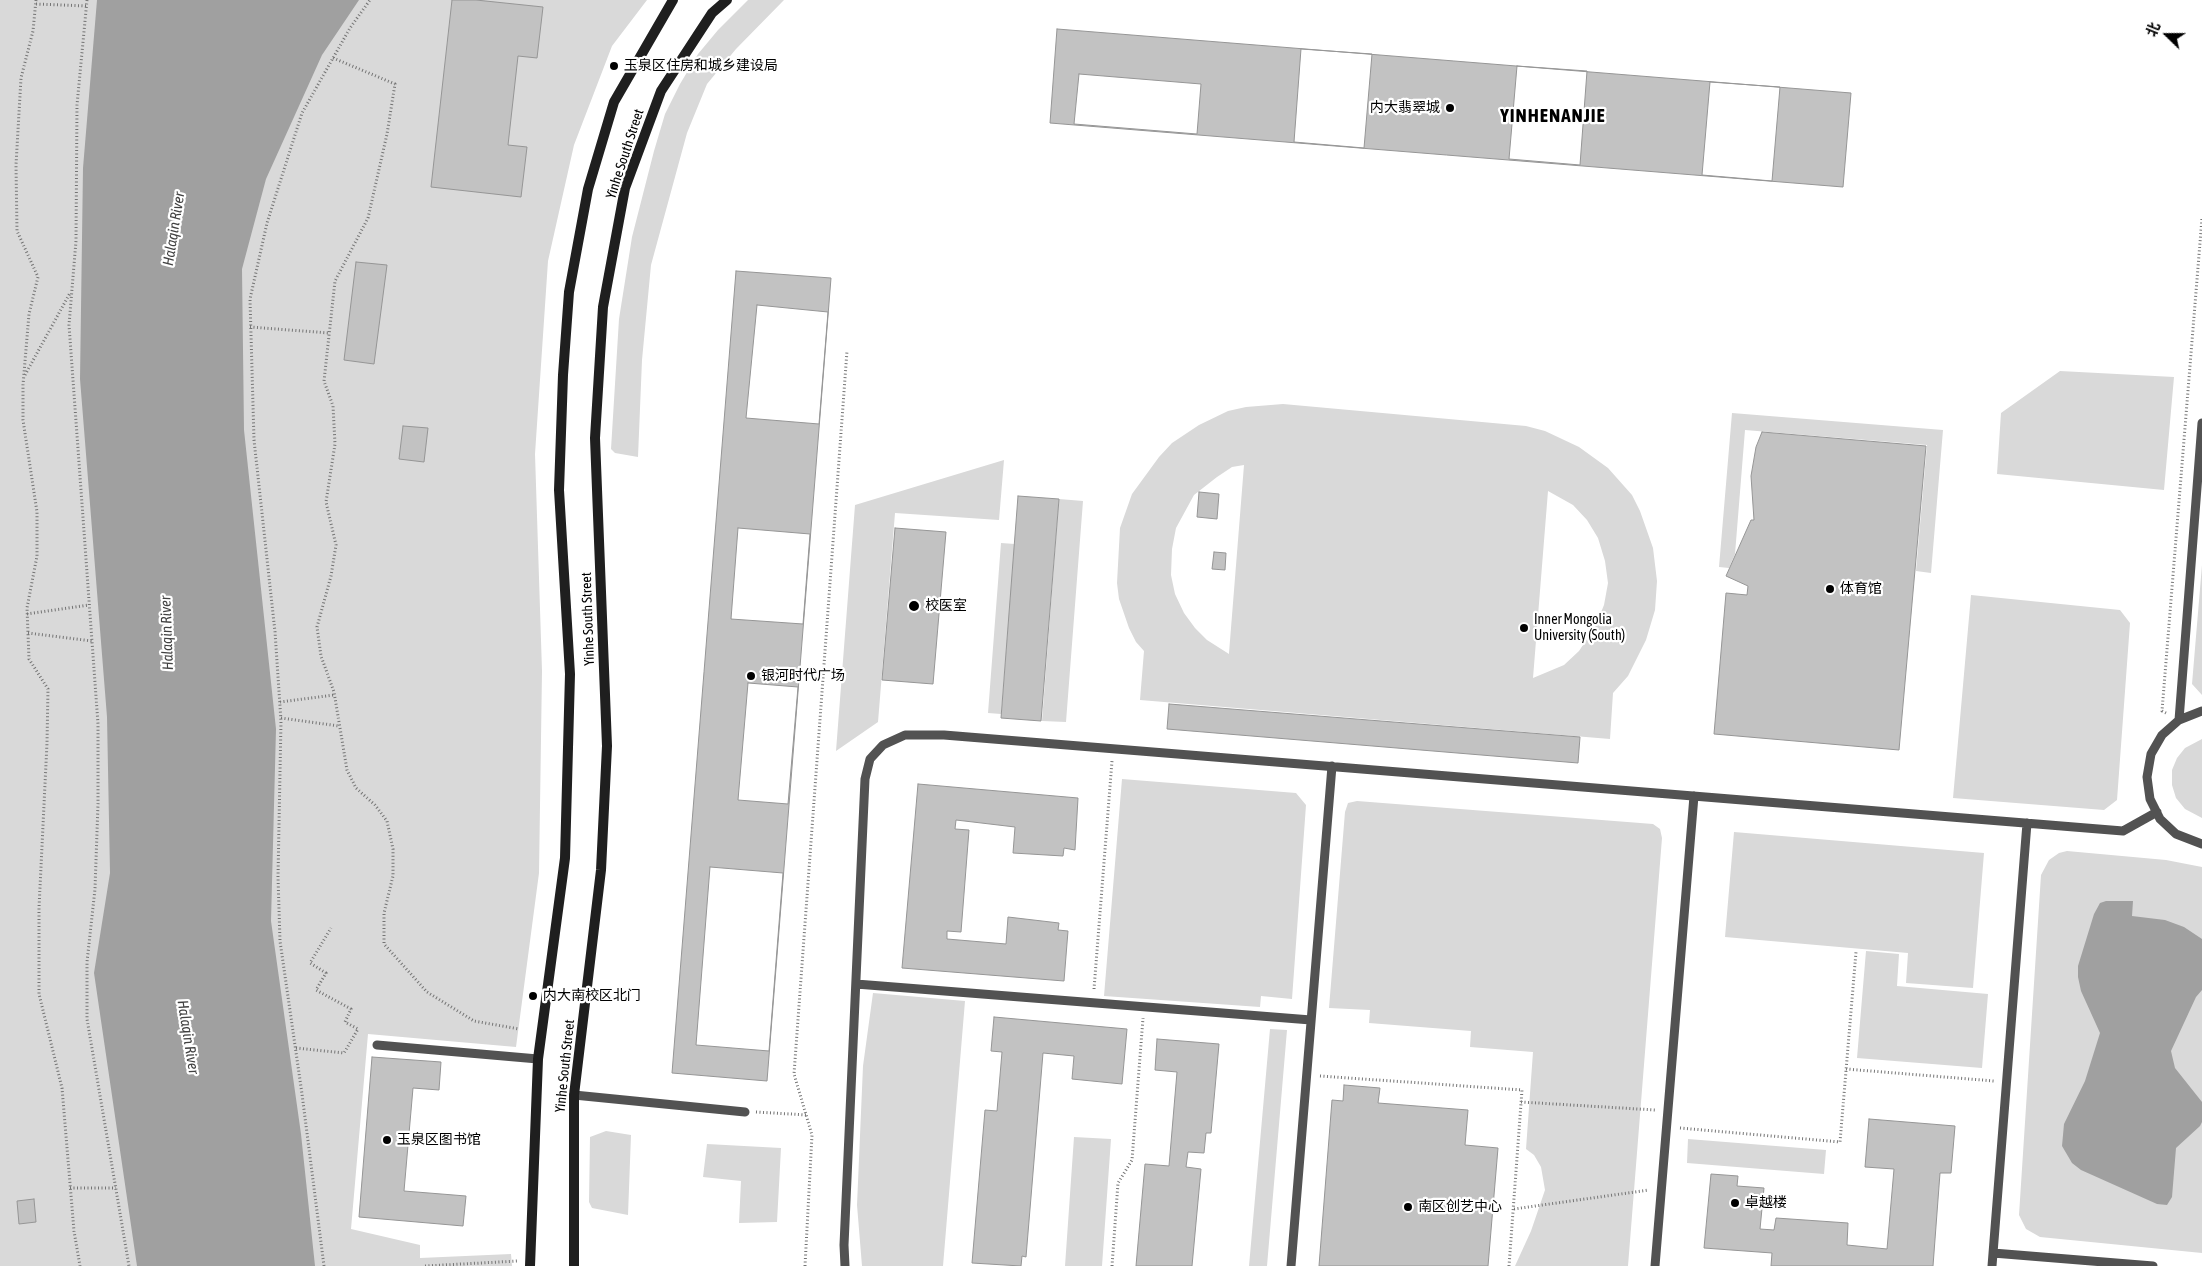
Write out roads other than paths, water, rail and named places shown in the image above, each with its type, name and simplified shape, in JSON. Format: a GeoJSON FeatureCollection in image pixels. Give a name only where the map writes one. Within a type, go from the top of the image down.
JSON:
{"type":"FeatureCollection","features":[{"type":"Feature","properties":{"kind":"main road","name":"Yinhe South Street"},"geometry":{"type":"LineString","coordinates":[[530,1266],[538,1059],[565,858],[570,674],[560,490],[563,375],[569,292],[588,189],[614,102],[674,0]]}},
{"type":"Feature","properties":{"kind":"main road","name":"Yinhe South Street"},"geometry":{"type":"LineString","coordinates":[[574,1266],[574,1095],[601,870],[607,746],[595,438],[603,307],[625,188],[661,90],[712,13],[727,0]]}},
{"type":"Feature","properties":{"kind":"lane"},"geometry":{"type":"LineString","coordinates":[[2179,720],[2202,423]]}},
{"type":"Feature","properties":{"kind":"lane"},"geometry":{"type":"LineString","coordinates":[[2202,711],[2179,720],[2162,735],[2151,754],[2146,777],[2150,799],[2160,819],[2176,834],[2202,844]]}},
{"type":"Feature","properties":{"kind":"lane"},"geometry":{"type":"LineString","coordinates":[[845,1266],[844,1246],[865,779],[870,759],[883,745],[905,735],[944,735],[1113,748],[2123,831],[2156,812]]}},
{"type":"Feature","properties":{"kind":"lane"},"geometry":{"type":"LineString","coordinates":[[1291,1266],[1332,766]]}},
{"type":"Feature","properties":{"kind":"lane"},"geometry":{"type":"LineString","coordinates":[[1655,1266],[1694,796]]}},
{"type":"Feature","properties":{"kind":"lane"},"geometry":{"type":"LineString","coordinates":[[1992,1266],[2027,823]]}},
{"type":"Feature","properties":{"kind":"lane"},"geometry":{"type":"LineString","coordinates":[[856,984],[1311,1020]]}},
{"type":"Feature","properties":{"kind":"lane"},"geometry":{"type":"LineString","coordinates":[[377,1045],[538,1059]]}},
{"type":"Feature","properties":{"kind":"lane"},"geometry":{"type":"LineString","coordinates":[[574,1095],[745,1112]]}},
{"type":"Feature","properties":{"kind":"lane"},"geometry":{"type":"LineString","coordinates":[[1994,1252],[2153,1266]]}},
{"type":"Feature","properties":{"kind":"water","name":"Halaqin River"},"geometry":{"type":"Polygon","coordinates":[[[97,0],[359,0],[322,55],[266,179],[242,269],[244,430],[276,729],[271,921],[301,1134],[315,1266],[137,1266],[94,973],[110,873],[107,717],[80,379],[83,168],[97,0]]]}},
{"type":"Feature","properties":{"kind":"water"},"geometry":{"type":"Polygon","coordinates":[[[2106,901],[2133,901],[2132,916],[2165,920],[2184,927],[2202,939],[2202,990],[2196,997],[2171,1051],[2175,1068],[2202,1102],[2202,1122],[2176,1148],[2172,1197],[2167,1205],[2157,1204],[2081,1170],[2072,1163],[2062,1146],[2064,1124],[2085,1081],[2100,1033],[2081,991],[2078,966],[2094,914],[2100,903],[2106,901]]]}},
{"type":"Feature","properties":{"kind":"place","name":"玉泉区住房和城乡建设局"},"geometry":{"type":"Point","coordinates":[614,66]}},
{"type":"Feature","properties":{"kind":"place","name":"内大翡翠城"},"geometry":{"type":"Point","coordinates":[1450,108]}},
{"type":"Feature","properties":{"kind":"place","name":"体育馆"},"geometry":{"type":"Point","coordinates":[1830,589]}},
{"type":"Feature","properties":{"kind":"place","name":"校医室"},"geometry":{"type":"Point","coordinates":[914,606]}},
{"type":"Feature","properties":{"kind":"place","name":"Inner Mongolia University (South)"},"geometry":{"type":"Point","coordinates":[1524,628]}},
{"type":"Feature","properties":{"kind":"place","name":"银河时代广场"},"geometry":{"type":"Point","coordinates":[751,676]}},
{"type":"Feature","properties":{"kind":"place","name":"内大南校区北门"},"geometry":{"type":"Point","coordinates":[533,996]}},
{"type":"Feature","properties":{"kind":"place","name":"玉泉区图书馆"},"geometry":{"type":"Point","coordinates":[387,1140]}},
{"type":"Feature","properties":{"kind":"place","name":"卓越楼"},"geometry":{"type":"Point","coordinates":[1735,1203]}},
{"type":"Feature","properties":{"kind":"place","name":"南区创艺中心"},"geometry":{"type":"Point","coordinates":[1408,1207]}},
{"type":"Feature","properties":{"kind":"district","name":"YINHENANJIE"},"geometry":{"type":"Point","coordinates":[1553,116]}}]}
